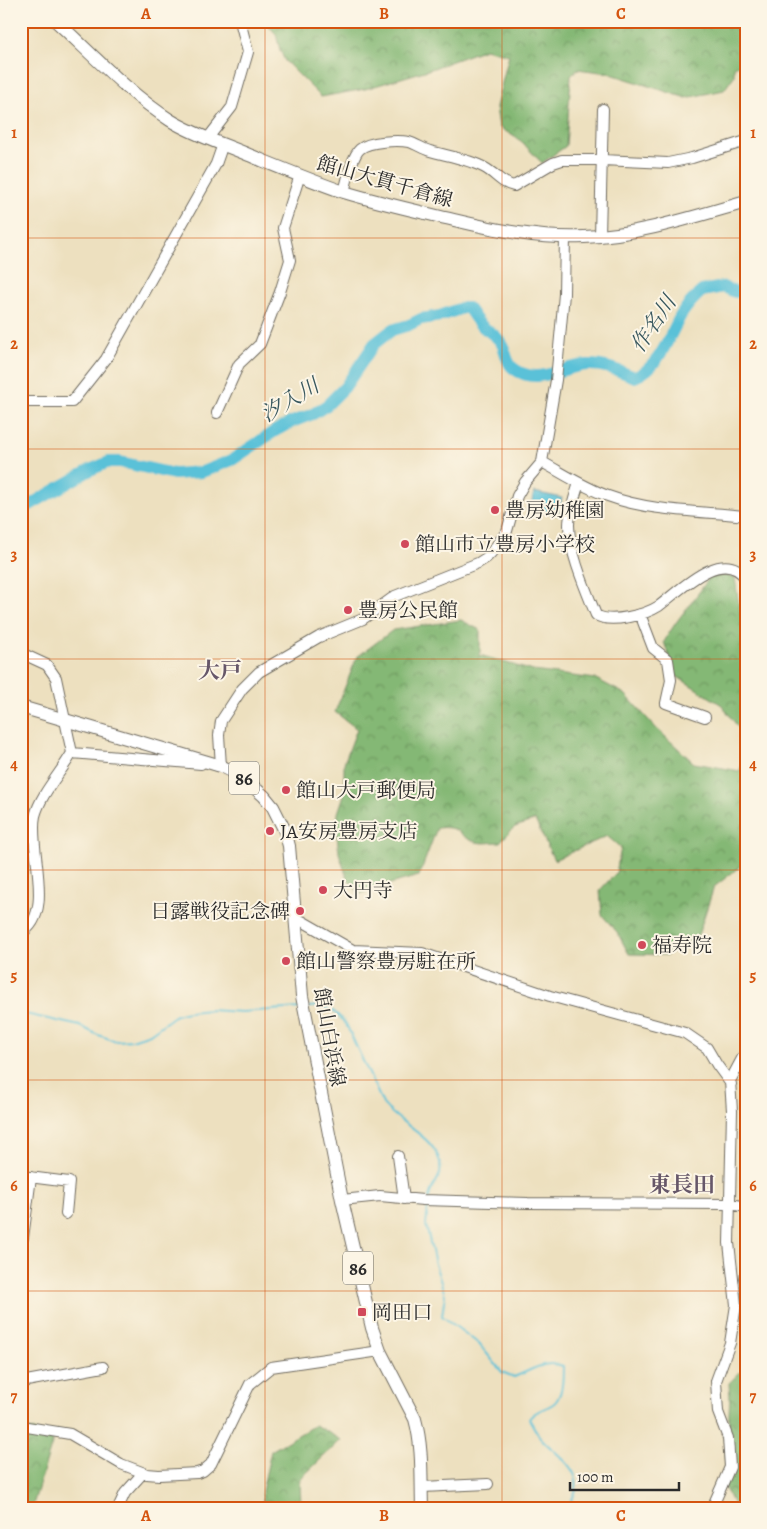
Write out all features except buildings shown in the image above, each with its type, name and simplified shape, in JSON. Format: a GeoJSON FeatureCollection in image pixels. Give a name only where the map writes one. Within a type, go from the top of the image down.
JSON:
{"type":"FeatureCollection","features":[{"type":"Feature","properties":{"kind":"main road","name":"館山大貫千倉線"},"geometry":{"type":"LineString","coordinates":[[56,21],[155,110],[173,122],[300,175],[344,192],[380,203],[494,229],[565,238],[600,236],[661,226],[746,202]]}},
{"type":"Feature","properties":{"kind":"main road","name":"館山白浜線"},"geometry":{"type":"LineString","coordinates":[[21,708],[221,766],[253,785],[273,807],[280,819],[289,846],[294,917],[306,1021],[342,1200],[372,1328],[380,1351],[415,1419],[420,1448],[422,1508]]}},
{"type":"Feature","properties":{"kind":"street"},"geometry":{"type":"LineString","coordinates":[[208,138],[232,107],[248,52],[240,21]]}},
{"type":"Feature","properties":{"kind":"street"},"geometry":{"type":"LineString","coordinates":[[600,236],[603,109]]}},
{"type":"Feature","properties":{"kind":"street"},"geometry":{"type":"LineString","coordinates":[[344,192],[354,158],[360,148],[393,141],[411,142],[428,150],[461,159],[485,168],[506,185],[514,186],[562,160],[668,163],[692,158],[746,140]]}},
{"type":"Feature","properties":{"kind":"street"},"geometry":{"type":"LineString","coordinates":[[21,402],[72,402],[106,359],[216,164],[223,144]]}},
{"type":"Feature","properties":{"kind":"street"},"geometry":{"type":"LineString","coordinates":[[217,413],[238,364],[260,344],[280,292],[290,260],[283,228],[300,175]]}},
{"type":"Feature","properties":{"kind":"street"},"geometry":{"type":"LineString","coordinates":[[72,753],[221,766],[221,721],[242,689],[259,672],[319,637],[363,619],[395,596],[466,568],[486,558],[507,530],[517,496],[542,462],[556,380],[564,294],[565,238]]}},
{"type":"Feature","properties":{"kind":"street"},"geometry":{"type":"LineString","coordinates":[[542,462],[579,483],[612,498],[647,506],[746,516]]}},
{"type":"Feature","properties":{"kind":"street"},"geometry":{"type":"LineString","coordinates":[[579,483],[569,524],[571,540],[580,575],[596,615],[610,619],[640,614],[658,607],[678,589],[704,571],[724,567],[734,568],[742,573],[746,579]]}},
{"type":"Feature","properties":{"kind":"street"},"geometry":{"type":"LineString","coordinates":[[640,614],[653,648],[668,660],[671,680],[666,703],[705,717]]}},
{"type":"Feature","properties":{"kind":"street"},"geometry":{"type":"LineString","coordinates":[[21,653],[47,665],[58,686],[72,753],[40,803],[35,817],[38,908],[32,926],[21,933]]}},
{"type":"Feature","properties":{"kind":"street"},"geometry":{"type":"LineString","coordinates":[[294,917],[353,950],[422,953],[550,996],[678,1030],[692,1036],[706,1048],[731,1084]]}},
{"type":"Feature","properties":{"kind":"street"},"geometry":{"type":"LineString","coordinates":[[712,1508],[730,1467],[728,1438],[718,1412],[716,1381],[730,1343],[736,1305],[729,1243],[731,1204],[730,1081],[746,1051]]}},
{"type":"Feature","properties":{"kind":"street"},"geometry":{"type":"LineString","coordinates":[[398,1156],[404,1199]]}},
{"type":"Feature","properties":{"kind":"street"},"geometry":{"type":"LineString","coordinates":[[23,1238],[26,1177],[69,1182],[66,1214]]}},
{"type":"Feature","properties":{"kind":"street"},"geometry":{"type":"LineString","coordinates":[[342,1200],[380,1196],[435,1201],[731,1204],[746,1207]]}},
{"type":"Feature","properties":{"kind":"street"},"geometry":{"type":"LineString","coordinates":[[21,1426],[70,1434],[122,1464],[142,1472],[159,1475],[197,1473],[205,1470],[211,1464],[250,1384],[271,1367],[380,1351]]}},
{"type":"Feature","properties":{"kind":"street"},"geometry":{"type":"LineString","coordinates":[[21,1382],[104,1367]]}},
{"type":"Feature","properties":{"kind":"street"},"geometry":{"type":"LineString","coordinates":[[118,1508],[124,1493],[142,1472]]}},
{"type":"Feature","properties":{"kind":"street"},"geometry":{"type":"LineString","coordinates":[[422,1487],[488,1484]]}},
{"type":"Feature","properties":{"kind":"green space"},"geometry":{"type":"Polygon","coordinates":[[[265,21],[306,21],[310,24],[313,21],[746,21],[746,62],[734,67],[734,76],[724,90],[686,98],[608,73],[577,69],[571,76],[566,146],[542,163],[521,141],[499,127],[496,107],[509,55],[485,49],[431,69],[365,89],[321,97],[285,61],[276,34],[265,21]]]}},
{"type":"Feature","properties":{"kind":"green space"},"geometry":{"type":"Polygon","coordinates":[[[712,573],[735,578],[746,653],[746,862],[714,887],[698,935],[667,955],[629,954],[617,932],[602,915],[600,890],[616,873],[621,848],[607,836],[554,860],[535,820],[515,827],[500,842],[476,842],[451,828],[437,828],[419,876],[360,894],[347,878],[339,853],[337,836],[338,813],[344,795],[344,763],[357,729],[335,712],[357,657],[393,630],[461,620],[480,630],[480,655],[533,671],[596,679],[625,694],[656,728],[694,763],[740,771],[745,737],[722,705],[676,676],[664,642],[712,573]]]}},
{"type":"Feature","properties":{"kind":"green space"},"geometry":{"type":"Polygon","coordinates":[[[746,1366],[746,1508],[736,1508],[724,1487],[730,1398],[729,1383],[746,1366]]]}},
{"type":"Feature","properties":{"kind":"green space"},"geometry":{"type":"Polygon","coordinates":[[[315,1425],[341,1440],[300,1479],[301,1508],[264,1508],[262,1491],[271,1451],[315,1425]]]}},
{"type":"Feature","properties":{"kind":"green space"},"geometry":{"type":"Polygon","coordinates":[[[21,1427],[54,1437],[32,1508],[21,1508],[21,1427]]]}},
{"type":"Feature","properties":{"kind":"water"},"geometry":{"type":"Polygon","coordinates":[[[534,492],[562,498],[558,515],[530,510],[534,492]]]}},
{"type":"Feature","properties":{"kind":"waterway","name":"汐入川"},"geometry":{"type":"LineString","coordinates":[[21,510],[90,470],[109,462],[120,462],[174,474],[202,472],[232,460],[275,431],[313,414],[327,405],[345,387],[374,344],[392,330],[421,319],[468,308],[479,323],[500,341],[511,366],[531,376],[541,376],[578,366],[593,365],[611,368],[635,377],[644,372],[657,359],[681,315],[702,291],[723,287],[735,292],[746,292]]}},
{"type":"Feature","properties":{"kind":"waterway"},"geometry":{"type":"LineString","coordinates":[[309,1007],[326,1008],[338,1015],[346,1024],[383,1104],[420,1134],[436,1151],[440,1161],[440,1173],[429,1198]]}},
{"type":"Feature","properties":{"kind":"waterway"},"geometry":{"type":"LineString","coordinates":[[21,1013],[80,1026],[116,1041],[132,1040],[150,1034],[176,1015],[188,1012],[210,1010],[242,1012],[300,1008]]}},
{"type":"Feature","properties":{"kind":"waterway"},"geometry":{"type":"LineString","coordinates":[[428,1205],[426,1225],[435,1264],[445,1295],[442,1316],[479,1344],[502,1372],[514,1377],[544,1365],[556,1364],[563,1366],[562,1387],[559,1397],[553,1404],[540,1410],[529,1419],[540,1437],[564,1460],[575,1476],[574,1496],[566,1508]]}},
{"type":"Feature","properties":{"kind":"waterway"},"geometry":{"type":"LineString","coordinates":[[525,1508],[527,1505],[535,1508]]}},
{"type":"Feature","properties":{"kind":"place","name":"豊房幼稚園"},"geometry":{"type":"Point","coordinates":[495,510]}},
{"type":"Feature","properties":{"kind":"place","name":"館山市立豊房小学校"},"geometry":{"type":"Point","coordinates":[405,544]}},
{"type":"Feature","properties":{"kind":"place","name":"豊房公民館"},"geometry":{"type":"Point","coordinates":[348,610]}},
{"type":"Feature","properties":{"kind":"place","name":"館山大戸郵便局"},"geometry":{"type":"Point","coordinates":[286,790]}},
{"type":"Feature","properties":{"kind":"place","name":"JA安房豊房支店"},"geometry":{"type":"Point","coordinates":[270,831]}},
{"type":"Feature","properties":{"kind":"place","name":"大円寺"},"geometry":{"type":"Point","coordinates":[323,890]}},
{"type":"Feature","properties":{"kind":"place","name":"日露戦役記念碑"},"geometry":{"type":"Point","coordinates":[300,911]}},
{"type":"Feature","properties":{"kind":"place","name":"福寿院"},"geometry":{"type":"Point","coordinates":[642,945]}},
{"type":"Feature","properties":{"kind":"place","name":"館山警察豊房駐在所"},"geometry":{"type":"Point","coordinates":[286,961]}},
{"type":"Feature","properties":{"kind":"place","name":"岡田口"},"geometry":{"type":"Point","coordinates":[362,1312]}},
{"type":"Feature","properties":{"kind":"district","name":"大戸"},"geometry":{"type":"Point","coordinates":[220,670]}},
{"type":"Feature","properties":{"kind":"district","name":"東長田"},"geometry":{"type":"Point","coordinates":[682,1184]}},
{"type":"Feature","properties":{"kind":"water label","name":"作名川"},"geometry":{"type":"Point","coordinates":[653,324]}}]}
